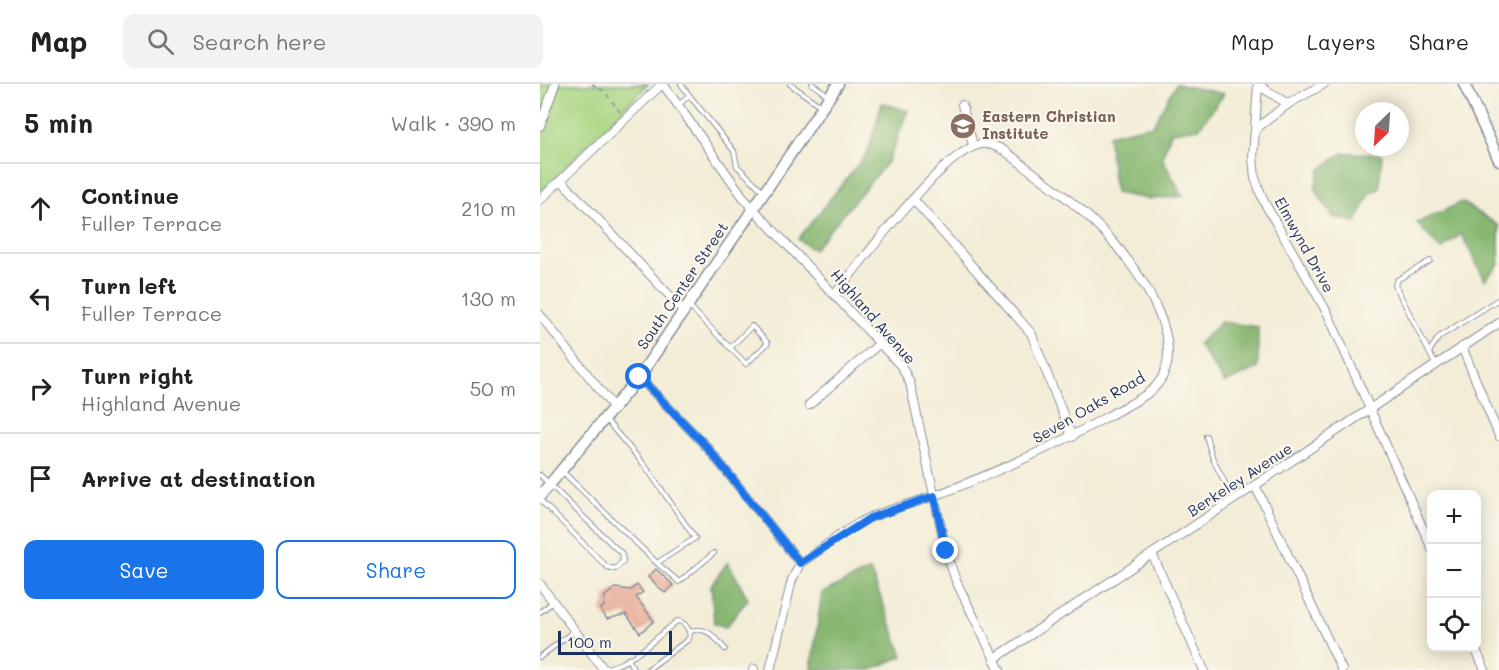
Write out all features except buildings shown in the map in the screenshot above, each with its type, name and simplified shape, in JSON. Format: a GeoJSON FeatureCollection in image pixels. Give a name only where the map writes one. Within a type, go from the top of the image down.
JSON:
{"type":"FeatureCollection","features":[{"type":"Feature","properties":{"kind":"main road","name":"South Center Street"},"geometry":{"type":"LineString","coordinates":[[540,498],[639,377],[838,84]]}},
{"type":"Feature","properties":{"kind":"main road"},"geometry":{"type":"LineString","coordinates":[[1464,84],[1499,160]]}},
{"type":"Feature","properties":{"kind":"street"},"geometry":{"type":"LineString","coordinates":[[540,126],[555,84]]}},
{"type":"Feature","properties":{"kind":"street"},"geometry":{"type":"LineString","coordinates":[[540,200],[624,117],[662,84]]}},
{"type":"Feature","properties":{"kind":"street","name":"Highland Avenue"},"geometry":{"type":"LineString","coordinates":[[662,84],[746,201],[902,367],[910,383],[934,496],[956,581],[1000,670]]}},
{"type":"Feature","properties":{"kind":"street"},"geometry":{"type":"LineString","coordinates":[[1258,84],[1288,104]]}},
{"type":"Feature","properties":{"kind":"street","name":"Elmwynd Drive"},"geometry":{"type":"LineString","coordinates":[[1258,84],[1257,128],[1253,158],[1255,178],[1261,194],[1328,314],[1429,544]]}},
{"type":"Feature","properties":{"kind":"street"},"geometry":{"type":"LineString","coordinates":[[1257,128],[1288,104],[1324,84]]}},
{"type":"Feature","properties":{"kind":"street"},"geometry":{"type":"LineString","coordinates":[[835,294],[871,251],[895,217],[973,145],[962,105]]}},
{"type":"Feature","properties":{"kind":"street","name":"Seven Oaks Road"},"geometry":{"type":"LineString","coordinates":[[800,563],[870,518],[934,496],[1039,453],[1153,390],[1165,375],[1169,358],[1168,336],[1145,285],[1104,232],[1049,184],[1000,149],[987,144],[973,145]]}},
{"type":"Feature","properties":{"kind":"street"},"geometry":{"type":"LineString","coordinates":[[561,180],[686,308]]}},
{"type":"Feature","properties":{"kind":"street"},"geometry":{"type":"LineString","coordinates":[[913,199],[1031,333],[1044,359],[1072,436]]}},
{"type":"Feature","properties":{"kind":"street"},"geometry":{"type":"LineString","coordinates":[[540,315],[615,409]]}},
{"type":"Feature","properties":{"kind":"street","name":"Berkeley Avenue"},"geometry":{"type":"LineString","coordinates":[[994,659],[1370,411],[1499,322]]}},
{"type":"Feature","properties":{"kind":"street"},"geometry":{"type":"LineString","coordinates":[[540,330],[547,324]]}},
{"type":"Feature","properties":{"kind":"street"},"geometry":{"type":"LineString","coordinates":[[809,405],[880,343]]}},
{"type":"Feature","properties":{"kind":"street"},"geometry":{"type":"LineString","coordinates":[[1462,347],[1499,436]]}},
{"type":"Feature","properties":{"kind":"street"},"geometry":{"type":"LineString","coordinates":[[639,377],[706,446],[800,563],[792,580],[770,670]]}},
{"type":"Feature","properties":{"kind":"street"},"geometry":{"type":"LineString","coordinates":[[1255,485],[1342,670]]}},
{"type":"Feature","properties":{"kind":"street"},"geometry":{"type":"LineString","coordinates":[[1152,554],[1204,670]]}},
{"type":"Feature","properties":{"kind":"street"},"geometry":{"type":"LineString","coordinates":[[540,584],[602,669]]}},
{"type":"Feature","properties":{"kind":"street"},"geometry":{"type":"LineString","coordinates":[[1478,652],[1485,670]]}},
{"type":"Feature","properties":{"kind":"lane"},"geometry":{"type":"LineString","coordinates":[[681,84],[734,151],[737,166],[765,192]]}},
{"type":"Feature","properties":{"kind":"lane"},"geometry":{"type":"LineString","coordinates":[[790,84],[823,107]]}},
{"type":"Feature","properties":{"kind":"lane"},"geometry":{"type":"LineString","coordinates":[[812,84],[830,96]]}},
{"type":"Feature","properties":{"kind":"lane"},"geometry":{"type":"LineString","coordinates":[[679,105],[689,95]]}},
{"type":"Feature","properties":{"kind":"lane"},"geometry":{"type":"LineString","coordinates":[[1430,261],[1398,280],[1395,285],[1436,365]]}},
{"type":"Feature","properties":{"kind":"lane"},"geometry":{"type":"LineString","coordinates":[[1429,352],[1439,337],[1499,299]]}},
{"type":"Feature","properties":{"kind":"lane"},"geometry":{"type":"LineString","coordinates":[[686,308],[746,364],[768,343],[752,326],[730,348]]}},
{"type":"Feature","properties":{"kind":"lane"},"geometry":{"type":"LineString","coordinates":[[606,420],[646,467],[695,538],[657,564]]}},
{"type":"Feature","properties":{"kind":"lane"},"geometry":{"type":"LineString","coordinates":[[1206,436],[1213,459],[1233,500]]}},
{"type":"Feature","properties":{"kind":"lane"},"geometry":{"type":"LineString","coordinates":[[562,471],[657,564],[679,582],[714,553]]}},
{"type":"Feature","properties":{"kind":"lane"},"geometry":{"type":"LineString","coordinates":[[540,475],[622,554],[623,561],[615,569],[607,567],[540,498]]}},
{"type":"Feature","properties":{"kind":"lane"},"geometry":{"type":"LineString","coordinates":[[540,612],[553,602]]}},
{"type":"Feature","properties":{"kind":"lane"},"geometry":{"type":"LineString","coordinates":[[602,669],[613,667],[628,659],[677,621],[683,623],[690,632],[689,639],[647,670]]}},
{"type":"Feature","properties":{"kind":"lane"},"geometry":{"type":"LineString","coordinates":[[690,632],[697,628],[704,630],[726,649]]}},
{"type":"Feature","properties":{"kind":"lane"},"geometry":{"type":"LineString","coordinates":[[540,657],[575,630]]}},
{"type":"Feature","properties":{"kind":"lane"},"geometry":{"type":"LineString","coordinates":[[628,659],[634,670]]}},
{"type":"Feature","properties":{"kind":"path"},"geometry":{"type":"LineString","coordinates":[[592,84],[604,91],[624,117]]}},
{"type":"Feature","properties":{"kind":"green space"},"geometry":{"type":"Polygon","coordinates":[[[540,84],[648,84],[540,193],[540,84]]]}},
{"type":"Feature","properties":{"kind":"green space"},"geometry":{"type":"Polygon","coordinates":[[[1176,84],[1224,94],[1199,128],[1171,132],[1162,158],[1183,196],[1150,199],[1115,193],[1108,135],[1153,125],[1176,84]]]}},
{"type":"Feature","properties":{"kind":"green space"},"geometry":{"type":"Polygon","coordinates":[[[882,103],[908,111],[888,161],[813,250],[798,239],[868,152],[882,103]]]}},
{"type":"Feature","properties":{"kind":"green space"},"geometry":{"type":"Polygon","coordinates":[[[1343,153],[1355,153],[1355,156],[1382,156],[1379,189],[1370,193],[1356,222],[1333,217],[1315,189],[1320,170],[1343,153]]]}},
{"type":"Feature","properties":{"kind":"green space"},"geometry":{"type":"Polygon","coordinates":[[[1462,202],[1499,226],[1499,264],[1485,280],[1461,234],[1441,250],[1417,223],[1462,202]]]}},
{"type":"Feature","properties":{"kind":"green space"},"geometry":{"type":"Polygon","coordinates":[[[1221,322],[1258,327],[1258,368],[1225,383],[1198,344],[1221,322]]]}},
{"type":"Feature","properties":{"kind":"green space"},"geometry":{"type":"Polygon","coordinates":[[[728,562],[748,599],[726,627],[714,623],[711,585],[728,562]]]}},
{"type":"Feature","properties":{"kind":"green space"},"geometry":{"type":"Polygon","coordinates":[[[870,570],[903,656],[871,670],[811,670],[822,593],[870,570]]]}},
{"type":"Feature","properties":{"kind":"place","name":"Eastern Christian Institute"},"geometry":{"type":"Point","coordinates":[963,126]}},
{"type":"Feature","properties":{"kind":"route"},"geometry":{"type":"LineString","coordinates":[[639,377],[706,446],[800,563],[846,531],[870,518],[934,496],[946,551]]}}]}
